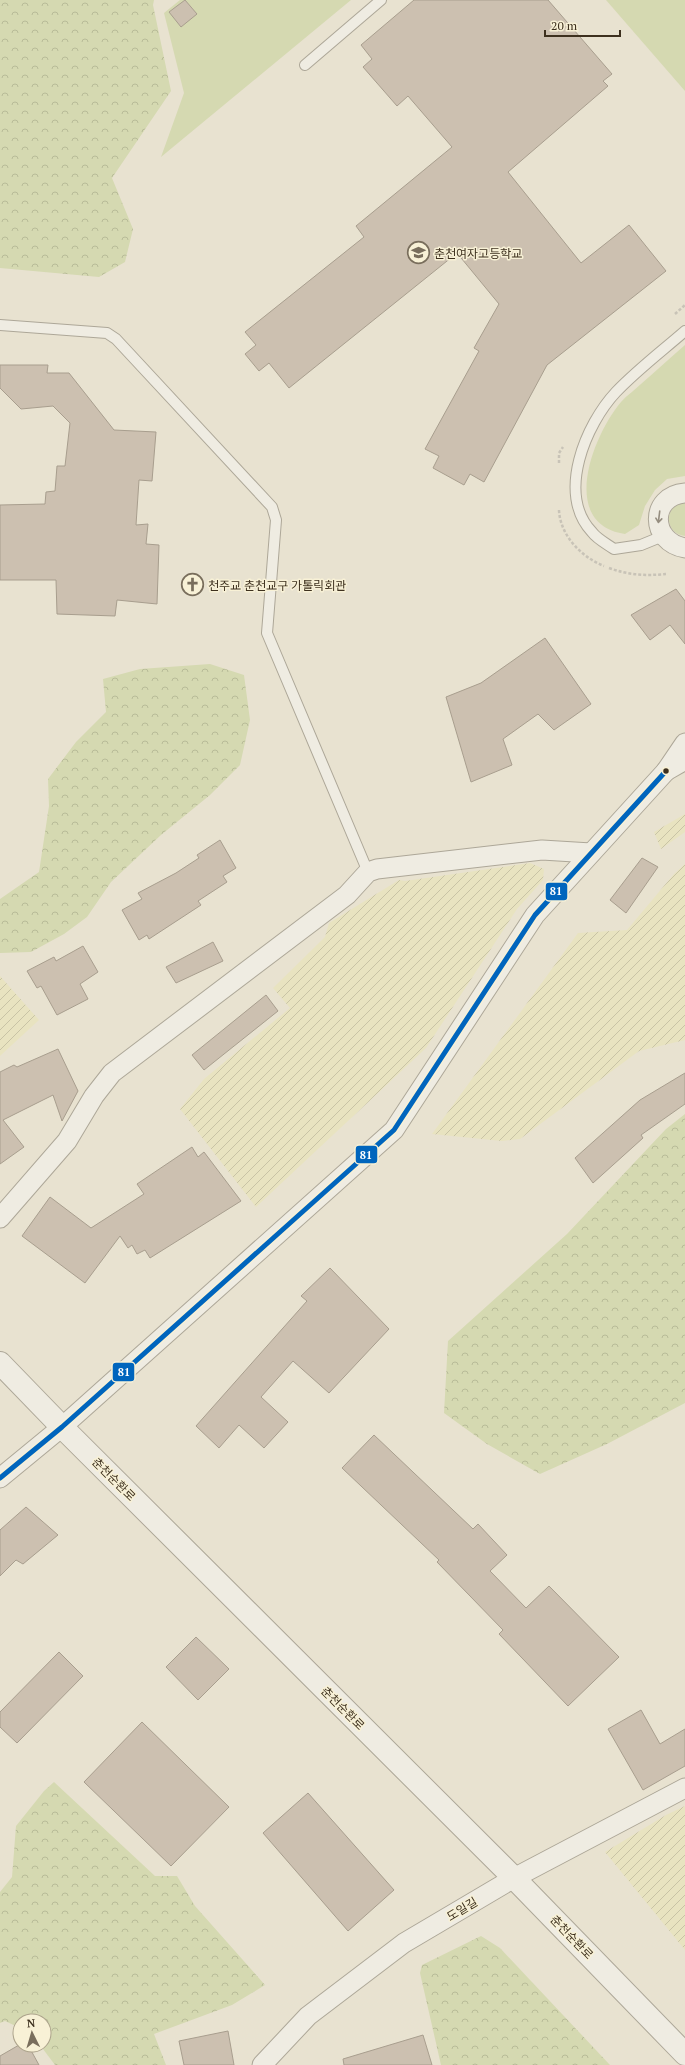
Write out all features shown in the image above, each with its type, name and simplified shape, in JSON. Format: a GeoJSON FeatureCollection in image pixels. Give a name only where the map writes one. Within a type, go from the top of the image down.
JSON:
{"type":"FeatureCollection","features":[{"type":"Feature","properties":{"kind":"street"},"geometry":{"type":"LineString","coordinates":[[685,493],[671,497],[660,511],[658,519],[662,536],[676,547],[685,548]]}},
{"type":"Feature","properties":{"kind":"street"},"geometry":{"type":"LineString","coordinates":[[0,1478],[62,1427],[394,1130],[535,915],[666,771],[685,743]]}},
{"type":"Feature","properties":{"kind":"street"},"geometry":{"type":"LineString","coordinates":[[666,771],[685,760]]}},
{"type":"Feature","properties":{"kind":"street"},"geometry":{"type":"LineString","coordinates":[[0,1218],[67,1141],[94,1096],[112,1073],[347,895],[368,872],[378,869],[542,850],[591,853]]}},
{"type":"Feature","properties":{"kind":"street","name":"춘천순환로"},"geometry":{"type":"LineString","coordinates":[[0,1363],[62,1427],[514,1878],[685,2054]]}},
{"type":"Feature","properties":{"kind":"street","name":"도일길"},"geometry":{"type":"LineString","coordinates":[[262,2065],[308,2016],[404,1943],[514,1878],[685,1788]]}},
{"type":"Feature","properties":{"kind":"lane"},"geometry":{"type":"LineString","coordinates":[[305,65],[381,0]]}},
{"type":"Feature","properties":{"kind":"lane"},"geometry":{"type":"LineString","coordinates":[[0,325],[108,333],[122,345],[272,507],[276,520],[267,633],[368,872]]}},
{"type":"Feature","properties":{"kind":"lane"},"geometry":{"type":"LineString","coordinates":[[662,536],[641,544],[614,549],[591,532],[578,508],[575,475],[588,431],[616,392],[685,331]]}},
{"type":"Feature","properties":{"kind":"path"},"geometry":{"type":"LineString","coordinates":[[674,316],[685,305]]}},
{"type":"Feature","properties":{"kind":"path"},"geometry":{"type":"LineString","coordinates":[[559,468],[559,453],[566,441]]}},
{"type":"Feature","properties":{"kind":"path"},"geometry":{"type":"LineString","coordinates":[[559,506],[560,520],[573,546],[592,562],[619,571],[647,576],[666,574]]}},
{"type":"Feature","properties":{"kind":"shaded area"},"geometry":{"type":"Polygon","coordinates":[[[685,814],[685,832],[661,849],[654,832],[685,814]]]}},
{"type":"Feature","properties":{"kind":"shaded area"},"geometry":{"type":"Polygon","coordinates":[[[530,863],[544,869],[543,880],[517,909],[426,1048],[256,1207],[180,1109],[204,1079],[290,1008],[273,988],[325,937],[329,923],[399,880],[405,881],[530,863]]]}},
{"type":"Feature","properties":{"kind":"shaded area"},"geometry":{"type":"Polygon","coordinates":[[[685,864],[685,1040],[639,1051],[520,1139],[502,1141],[432,1134],[578,933],[627,930],[674,874],[685,864]]]}},
{"type":"Feature","properties":{"kind":"shaded area"},"geometry":{"type":"Polygon","coordinates":[[[0,976],[39,1020],[0,1056],[0,976]]]}},
{"type":"Feature","properties":{"kind":"shaded area"},"geometry":{"type":"Polygon","coordinates":[[[685,1806],[685,1950],[605,1852],[666,1815],[685,1806]]]}},
{"type":"Feature","properties":{"kind":"green space"},"geometry":{"type":"Polygon","coordinates":[[[0,0],[154,0],[153,5],[171,91],[112,178],[133,229],[125,262],[99,277],[0,268],[0,0]]]}},
{"type":"Feature","properties":{"kind":"green space"},"geometry":{"type":"Polygon","coordinates":[[[180,0],[351,0],[161,157],[184,93],[164,13],[180,0]]]}},
{"type":"Feature","properties":{"kind":"green space"},"geometry":{"type":"Polygon","coordinates":[[[606,0],[685,0],[685,91],[606,0]]]}},
{"type":"Feature","properties":{"kind":"green space"},"geometry":{"type":"Polygon","coordinates":[[[685,345],[685,476],[667,479],[655,490],[645,506],[639,525],[625,534],[604,527],[592,514],[587,497],[587,477],[592,456],[600,435],[610,417],[623,399],[685,345]]]}},
{"type":"Feature","properties":{"kind":"green space"},"geometry":{"type":"Polygon","coordinates":[[[685,503],[685,536],[678,534],[673,530],[669,519],[673,508],[685,503]]]}},
{"type":"Feature","properties":{"kind":"green space"},"geometry":{"type":"Polygon","coordinates":[[[210,664],[244,675],[250,720],[240,765],[210,795],[161,835],[111,882],[87,917],[64,934],[31,952],[0,953],[0,899],[39,872],[49,806],[48,779],[76,742],[106,712],[103,679],[140,669],[210,664]]]}},
{"type":"Feature","properties":{"kind":"green space"},"geometry":{"type":"Polygon","coordinates":[[[685,1114],[685,1403],[607,1444],[540,1474],[487,1444],[444,1413],[448,1341],[567,1234],[666,1129],[685,1114]]]}},
{"type":"Feature","properties":{"kind":"green space"},"geometry":{"type":"Polygon","coordinates":[[[54,1782],[155,1876],[177,1876],[195,1906],[265,1985],[232,2005],[154,2034],[166,2065],[55,2065],[46,2053],[52,2053],[52,2013],[12,2013],[12,2024],[5,2021],[0,2023],[0,1892],[12,1877],[16,1826],[44,1791],[54,1782]]]}},
{"type":"Feature","properties":{"kind":"green space"},"geometry":{"type":"Polygon","coordinates":[[[481,1936],[500,1948],[610,2065],[441,2065],[420,1973],[422,1965],[481,1936]]]}},
{"type":"Feature","properties":{"kind":"building"},"geometry":{"type":"Polygon","coordinates":[[[185,0],[197,14],[181,27],[169,12],[185,0]]]}},
{"type":"Feature","properties":{"kind":"building"},"geometry":{"type":"Polygon","coordinates":[[[414,0],[548,0],[612,74],[603,81],[608,86],[508,172],[581,263],[629,225],[666,271],[547,365],[484,482],[470,474],[464,485],[433,468],[439,456],[425,449],[479,351],[474,348],[499,304],[457,253],[289,388],[269,363],[259,371],[245,354],[256,345],[245,332],[364,237],[356,226],[452,147],[408,96],[397,106],[363,67],[372,59],[361,45],[414,0]]]}},
{"type":"Feature","properties":{"kind":"building"},"geometry":{"type":"Polygon","coordinates":[[[0,365],[48,365],[47,373],[69,373],[114,430],[156,432],[152,481],[139,480],[136,525],[148,524],[146,544],[159,545],[157,604],[117,600],[115,616],[57,614],[56,580],[0,580],[0,505],[45,504],[46,492],[55,491],[57,466],[65,466],[70,423],[53,406],[21,409],[0,388],[0,365]]]}},
{"type":"Feature","properties":{"kind":"building"},"geometry":{"type":"Polygon","coordinates":[[[676,589],[685,601],[685,644],[670,625],[650,640],[631,615],[676,589]]]}},
{"type":"Feature","properties":{"kind":"building"},"geometry":{"type":"Polygon","coordinates":[[[545,638],[591,704],[554,730],[538,714],[503,739],[512,765],[471,782],[446,697],[481,683],[545,638]]]}},
{"type":"Feature","properties":{"kind":"building"},"geometry":{"type":"Polygon","coordinates":[[[220,840],[236,868],[223,876],[227,882],[198,901],[201,905],[149,939],[147,935],[139,940],[122,910],[142,899],[138,893],[176,873],[199,858],[197,855],[220,840]]]}},
{"type":"Feature","properties":{"kind":"building"},"geometry":{"type":"Polygon","coordinates":[[[642,858],[658,867],[626,913],[610,900],[642,858]]]}},
{"type":"Feature","properties":{"kind":"building"},"geometry":{"type":"Polygon","coordinates":[[[213,942],[223,961],[176,983],[166,967],[213,942]]]}},
{"type":"Feature","properties":{"kind":"building"},"geometry":{"type":"Polygon","coordinates":[[[83,946],[98,972],[80,984],[88,999],[57,1015],[41,986],[37,988],[27,971],[54,957],[56,961],[83,946]]]}},
{"type":"Feature","properties":{"kind":"building"},"geometry":{"type":"Polygon","coordinates":[[[266,995],[278,1011],[204,1070],[192,1055],[266,995]]]}},
{"type":"Feature","properties":{"kind":"building"},"geometry":{"type":"Polygon","coordinates":[[[58,1049],[78,1091],[62,1121],[53,1095],[3,1120],[24,1147],[0,1164],[0,1072],[14,1065],[17,1067],[58,1049]]]}},
{"type":"Feature","properties":{"kind":"building"},"geometry":{"type":"Polygon","coordinates":[[[685,1073],[685,1104],[641,1135],[643,1138],[593,1183],[575,1158],[640,1100],[685,1073]]]}},
{"type":"Feature","properties":{"kind":"building"},"geometry":{"type":"Polygon","coordinates":[[[192,1147],[198,1157],[204,1152],[241,1201],[150,1258],[145,1250],[137,1254],[132,1245],[128,1248],[120,1236],[85,1283],[22,1236],[50,1197],[91,1228],[144,1194],[137,1184],[192,1147]]]}},
{"type":"Feature","properties":{"kind":"building"},"geometry":{"type":"Polygon","coordinates":[[[330,1268],[389,1329],[329,1393],[293,1361],[261,1397],[288,1422],[264,1448],[239,1425],[219,1448],[196,1426],[307,1301],[301,1296],[330,1268]]]}},
{"type":"Feature","properties":{"kind":"building"},"geometry":{"type":"Polygon","coordinates":[[[374,1435],[473,1529],[478,1524],[507,1555],[490,1571],[526,1608],[549,1586],[619,1657],[568,1706],[499,1634],[503,1630],[437,1562],[439,1560],[342,1468],[374,1435]]]}},
{"type":"Feature","properties":{"kind":"building"},"geometry":{"type":"Polygon","coordinates":[[[26,1507],[58,1535],[23,1564],[16,1560],[0,1576],[0,1530],[26,1507]]]}},
{"type":"Feature","properties":{"kind":"building"},"geometry":{"type":"Polygon","coordinates":[[[196,1637],[229,1669],[198,1700],[166,1667],[196,1637]]]}},
{"type":"Feature","properties":{"kind":"building"},"geometry":{"type":"Polygon","coordinates":[[[59,1652],[83,1676],[17,1743],[0,1727],[0,1712],[59,1652]]]}},
{"type":"Feature","properties":{"kind":"building"},"geometry":{"type":"Polygon","coordinates":[[[641,1710],[660,1744],[685,1729],[685,1766],[643,1790],[608,1729],[641,1710]]]}},
{"type":"Feature","properties":{"kind":"building"},"geometry":{"type":"Polygon","coordinates":[[[142,1722],[229,1807],[171,1866],[84,1782],[142,1722]]]}},
{"type":"Feature","properties":{"kind":"building"},"geometry":{"type":"Polygon","coordinates":[[[308,1793],[394,1890],[348,1931],[263,1833],[308,1793]]]}},
{"type":"Feature","properties":{"kind":"building"},"geometry":{"type":"Polygon","coordinates":[[[228,2031],[234,2065],[184,2065],[179,2041],[228,2031]]]}},
{"type":"Feature","properties":{"kind":"building"},"geometry":{"type":"Polygon","coordinates":[[[423,2035],[432,2065],[344,2065],[343,2059],[423,2035]]]}},
{"type":"Feature","properties":{"kind":"building"},"geometry":{"type":"Polygon","coordinates":[[[12,2049],[12,2053],[32,2053],[39,2065],[0,2065],[0,2056],[12,2049]]]}},
{"type":"Feature","properties":{"kind":"transit line","name":"81"},"geometry":{"type":"LineString","coordinates":[[0,1478],[62,1427],[394,1130],[535,915],[666,771]]}},
{"type":"Feature","properties":{"kind":"place","name":"춘천여자고등학교"},"geometry":{"type":"Point","coordinates":[418,253]}},
{"type":"Feature","properties":{"kind":"place","name":"천주교 춘천교구 가톨릭회관"},"geometry":{"type":"Point","coordinates":[192,585]}}]}
